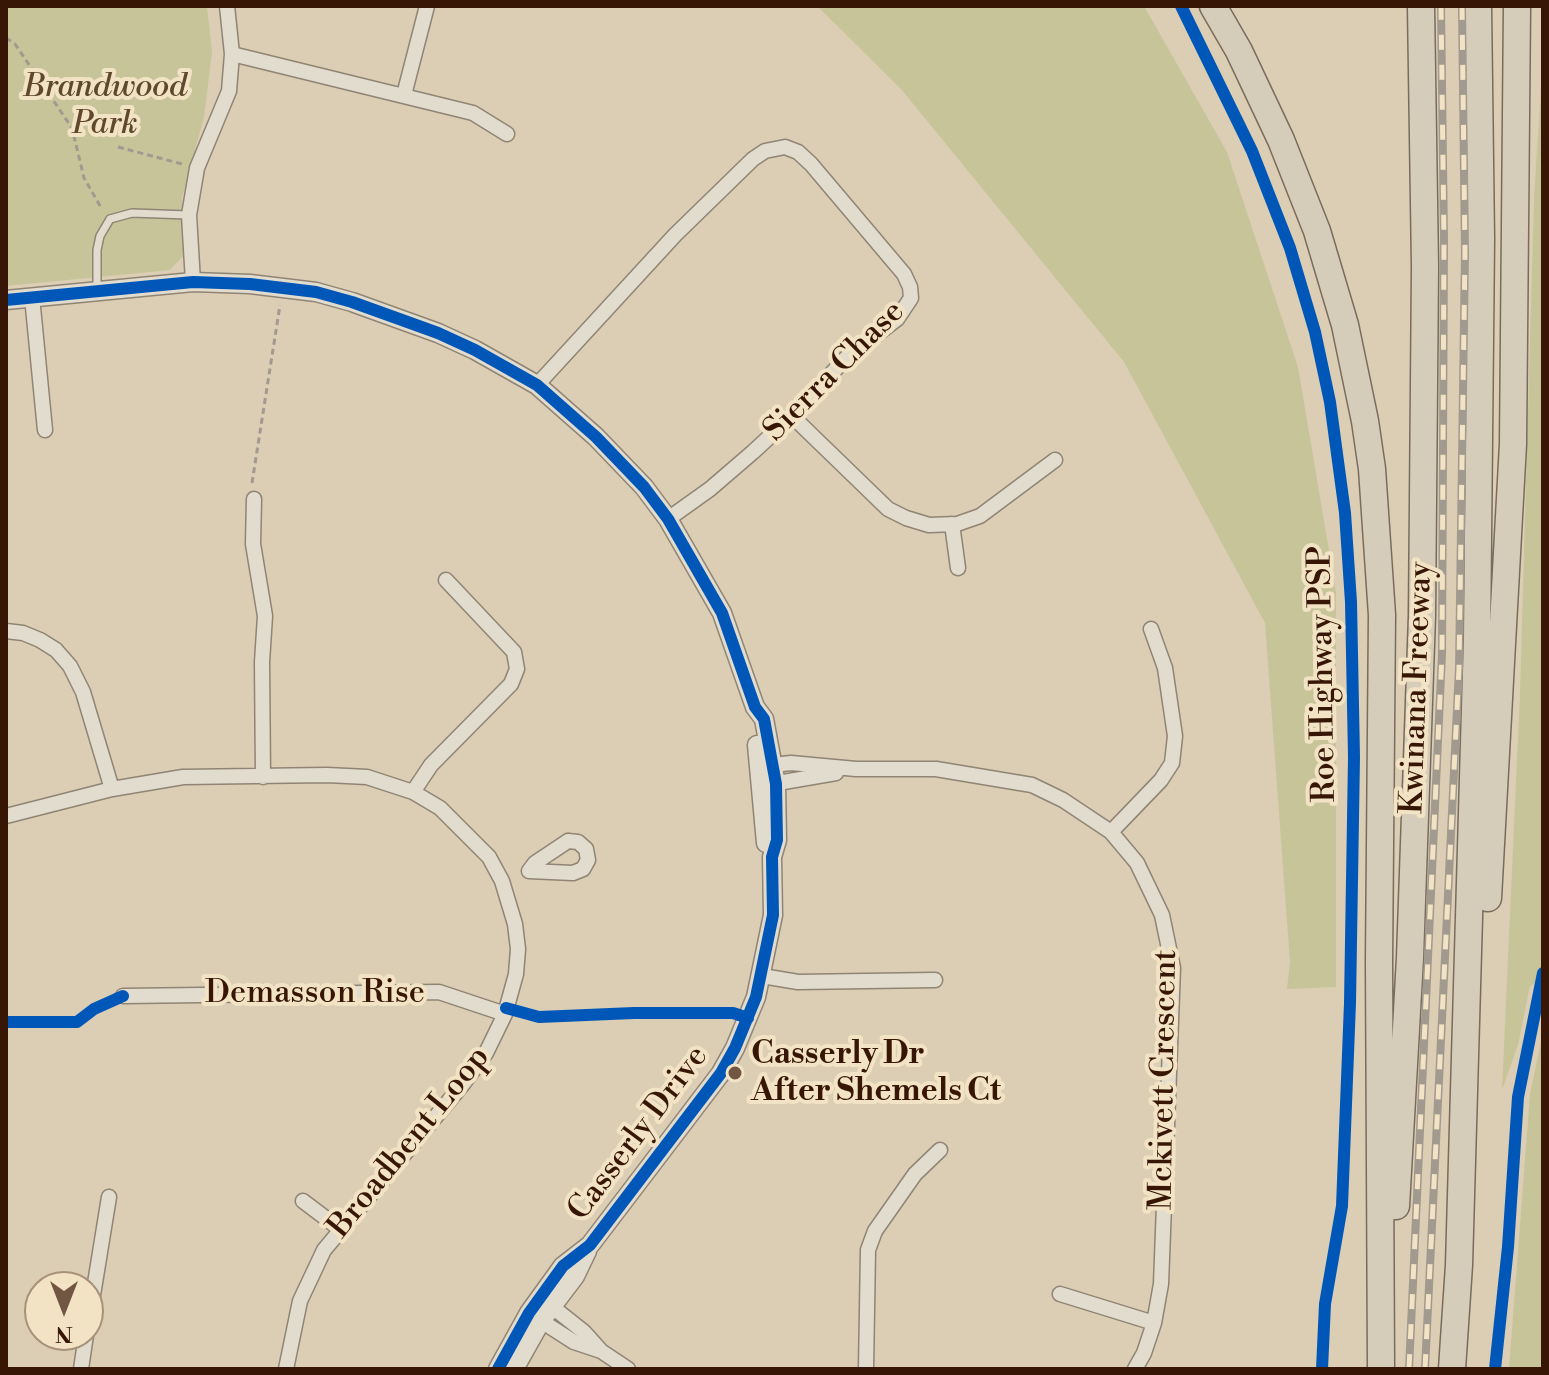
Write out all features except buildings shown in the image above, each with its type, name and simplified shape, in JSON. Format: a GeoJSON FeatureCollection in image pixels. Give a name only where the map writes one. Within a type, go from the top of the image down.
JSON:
{"type":"FeatureCollection","features":[{"type":"Feature","properties":{"kind":"highway"},"geometry":{"type":"LineString","coordinates":[[1213,6],[1276,129],[1317,231],[1356,372],[1372,469],[1382,615],[1379,961],[1383,1369]]}},
{"type":"Feature","properties":{"kind":"highway","name":"Kwinana Freeway"},"geometry":{"type":"LineString","coordinates":[[1383,1369],[1410,958],[1422,616],[1425,267],[1421,6]]}},
{"type":"Feature","properties":{"kind":"highway","name":"Kwinana Freeway"},"geometry":{"type":"LineString","coordinates":[[1452,1369],[1459,1265],[1477,639],[1481,239],[1478,6]]}},
{"type":"Feature","properties":{"kind":"highway"},"geometry":{"type":"LineString","coordinates":[[1459,1265],[1489,885],[1513,444],[1517,6]]}},
{"type":"Feature","properties":{"kind":"street"},"geometry":{"type":"LineString","coordinates":[[193,282],[189,215],[197,168],[229,91],[232,54],[227,6]]}},
{"type":"Feature","properties":{"kind":"street"},"geometry":{"type":"LineString","coordinates":[[404,95],[427,6]]}},
{"type":"Feature","properties":{"kind":"street"},"geometry":{"type":"LineString","coordinates":[[232,54],[473,113],[507,134]]}},
{"type":"Feature","properties":{"kind":"street","name":"Sierra Chase"},"geometry":{"type":"LineString","coordinates":[[537,385],[716,193],[765,151],[785,147],[798,152],[811,164],[904,274],[911,298],[897,319],[846,358],[792,416],[710,489],[668,519]]}},
{"type":"Feature","properties":{"kind":"street","name":"Casserly Drive"},"geometry":{"type":"LineString","coordinates":[[6,300],[193,282],[282,287],[352,302],[450,339],[537,385],[596,437],[644,487],[668,519],[722,613],[755,707],[754,725],[768,775],[765,841],[772,857],[773,915],[762,976],[748,1018],[721,1073],[590,1245],[563,1266],[514,1369]]}},
{"type":"Feature","properties":{"kind":"street"},"geometry":{"type":"LineString","coordinates":[[32,297],[45,430]]}},
{"type":"Feature","properties":{"kind":"street"},"geometry":{"type":"LineString","coordinates":[[792,416],[888,509],[929,525],[952,524],[980,516],[1055,460]]}},
{"type":"Feature","properties":{"kind":"street"},"geometry":{"type":"LineString","coordinates":[[254,499],[253,544],[265,616],[262,662],[263,777]]}},
{"type":"Feature","properties":{"kind":"street"},"geometry":{"type":"LineString","coordinates":[[952,524],[958,568]]}},
{"type":"Feature","properties":{"kind":"street"},"geometry":{"type":"LineString","coordinates":[[413,792],[431,765],[511,684],[517,669],[514,652],[446,580]]}},
{"type":"Feature","properties":{"kind":"street"},"geometry":{"type":"LineString","coordinates":[[1111,832],[1161,780],[1172,763],[1175,736],[1165,668],[1151,629]]}},
{"type":"Feature","properties":{"kind":"street"},"geometry":{"type":"LineString","coordinates":[[6,631],[23,633],[40,640],[56,650],[70,666],[83,692],[112,789]]}},
{"type":"Feature","properties":{"kind":"street","name":"Mckivett Crescent"},"geometry":{"type":"LineString","coordinates":[[768,775],[856,769],[936,769],[1032,785],[1063,800],[1111,832],[1137,863],[1154,894],[1168,937],[1173,968],[1161,1284],[1154,1323],[1135,1369]]}},
{"type":"Feature","properties":{"kind":"street","name":"Broadbent Loop"},"geometry":{"type":"LineString","coordinates":[[6,816],[112,789],[183,777],[367,777],[413,792],[440,808],[489,857],[502,881],[515,924],[518,949],[516,974],[505,1014],[486,1053],[463,1084],[324,1250],[300,1301],[286,1369]]}},
{"type":"Feature","properties":{"kind":"street"},"geometry":{"type":"LineString","coordinates":[[502,881],[529,871]]}},
{"type":"Feature","properties":{"kind":"street"},"geometry":{"type":"LineString","coordinates":[[762,976],[798,982],[935,980]]}},
{"type":"Feature","properties":{"kind":"street","name":"Demasson Rise"},"geometry":{"type":"LineString","coordinates":[[123,996],[439,992],[505,1014]]}},
{"type":"Feature","properties":{"kind":"street"},"geometry":{"type":"LineString","coordinates":[[866,1369],[868,1250],[875,1231],[915,1174],[940,1150]]}},
{"type":"Feature","properties":{"kind":"street"},"geometry":{"type":"LineString","coordinates":[[97,1271],[109,1197]]}},
{"type":"Feature","properties":{"kind":"street"},"geometry":{"type":"LineString","coordinates":[[303,1201],[340,1229]]}},
{"type":"Feature","properties":{"kind":"street"},"geometry":{"type":"LineString","coordinates":[[1060,1294],[1154,1323]]}},
{"type":"Feature","properties":{"kind":"street"},"geometry":{"type":"LineString","coordinates":[[540,1309],[584,1332],[601,1351],[628,1369]]}},
{"type":"Feature","properties":{"kind":"street","name":"Casserly Drive"},"geometry":{"type":"LineString","coordinates":[[498,1369],[540,1309]]}},
{"type":"Feature","properties":{"kind":"lane"},"geometry":{"type":"LineString","coordinates":[[97,290],[97,250],[100,236],[110,219],[132,213],[189,215]]}},
{"type":"Feature","properties":{"kind":"path"},"geometry":{"type":"LineString","coordinates":[[6,38],[15,44],[72,128],[84,178],[110,219]]}},
{"type":"Feature","properties":{"kind":"path"},"geometry":{"type":"LineString","coordinates":[[118,147],[197,168]]}},
{"type":"Feature","properties":{"kind":"path"},"geometry":{"type":"LineString","coordinates":[[254,499],[252,478],[280,302]]}},
{"type":"Feature","properties":{"kind":"green space","name":"Brandwood Park"},"geometry":{"type":"Polygon","coordinates":[[[6,6],[207,6],[212,52],[204,117],[182,198],[183,256],[170,270],[6,286],[6,6]]]}},
{"type":"Feature","properties":{"kind":"green space"},"geometry":{"type":"Polygon","coordinates":[[[817,6],[1144,6],[1227,152],[1298,367],[1336,592],[1336,987],[1287,989],[1290,962],[1265,623],[1124,362],[901,89],[817,6]]]}},
{"type":"Feature","properties":{"kind":"green space"},"geometry":{"type":"Polygon","coordinates":[[[1543,58],[1543,980],[1530,986],[1518,1045],[1502,1090],[1520,694],[1534,198],[1543,58]]]}},
{"type":"Feature","properties":{"kind":"green space"},"geometry":{"type":"Polygon","coordinates":[[[1543,1032],[1543,1369],[1509,1369],[1530,1094],[1543,1032]]]}},
{"type":"Feature","properties":{"kind":"railway"},"geometry":{"type":"LineString","coordinates":[[1409,1369],[1442,654],[1444,241],[1441,6]]}},
{"type":"Feature","properties":{"kind":"railway"},"geometry":{"type":"LineString","coordinates":[[1425,1369],[1459,668],[1465,253],[1462,6]]}},
{"type":"Feature","properties":{"kind":"cycle path","name":"Roe Highway PSP"},"geometry":{"type":"LineString","coordinates":[[1181,6],[1252,151],[1290,248],[1315,332],[1330,402],[1345,513],[1351,602],[1354,757],[1350,1003],[1342,1206],[1325,1304],[1322,1369]]}},
{"type":"Feature","properties":{"kind":"cycle path"},"geometry":{"type":"LineString","coordinates":[[6,300],[193,282],[250,284],[316,292],[438,333],[537,385],[596,437],[644,487],[668,519],[722,613],[755,707],[764,719],[776,784],[773,915],[756,997],[721,1073],[590,1245],[563,1266],[529,1313],[498,1369]]}},
{"type":"Feature","properties":{"kind":"cycle path"},"geometry":{"type":"LineString","coordinates":[[1495,1369],[1508,1247],[1518,1097],[1543,973]]}},
{"type":"Feature","properties":{"kind":"cycle path"},"geometry":{"type":"LineString","coordinates":[[6,1022],[77,1022],[94,1009],[123,996]]}},
{"type":"Feature","properties":{"kind":"cycle path"},"geometry":{"type":"LineString","coordinates":[[506,1008],[539,1017],[733,1013],[748,1018]]}},
{"type":"Feature","properties":{"kind":"place","name":"Casserly Dr After Shemels Ct"},"geometry":{"type":"Point","coordinates":[735,1073]}}]}
